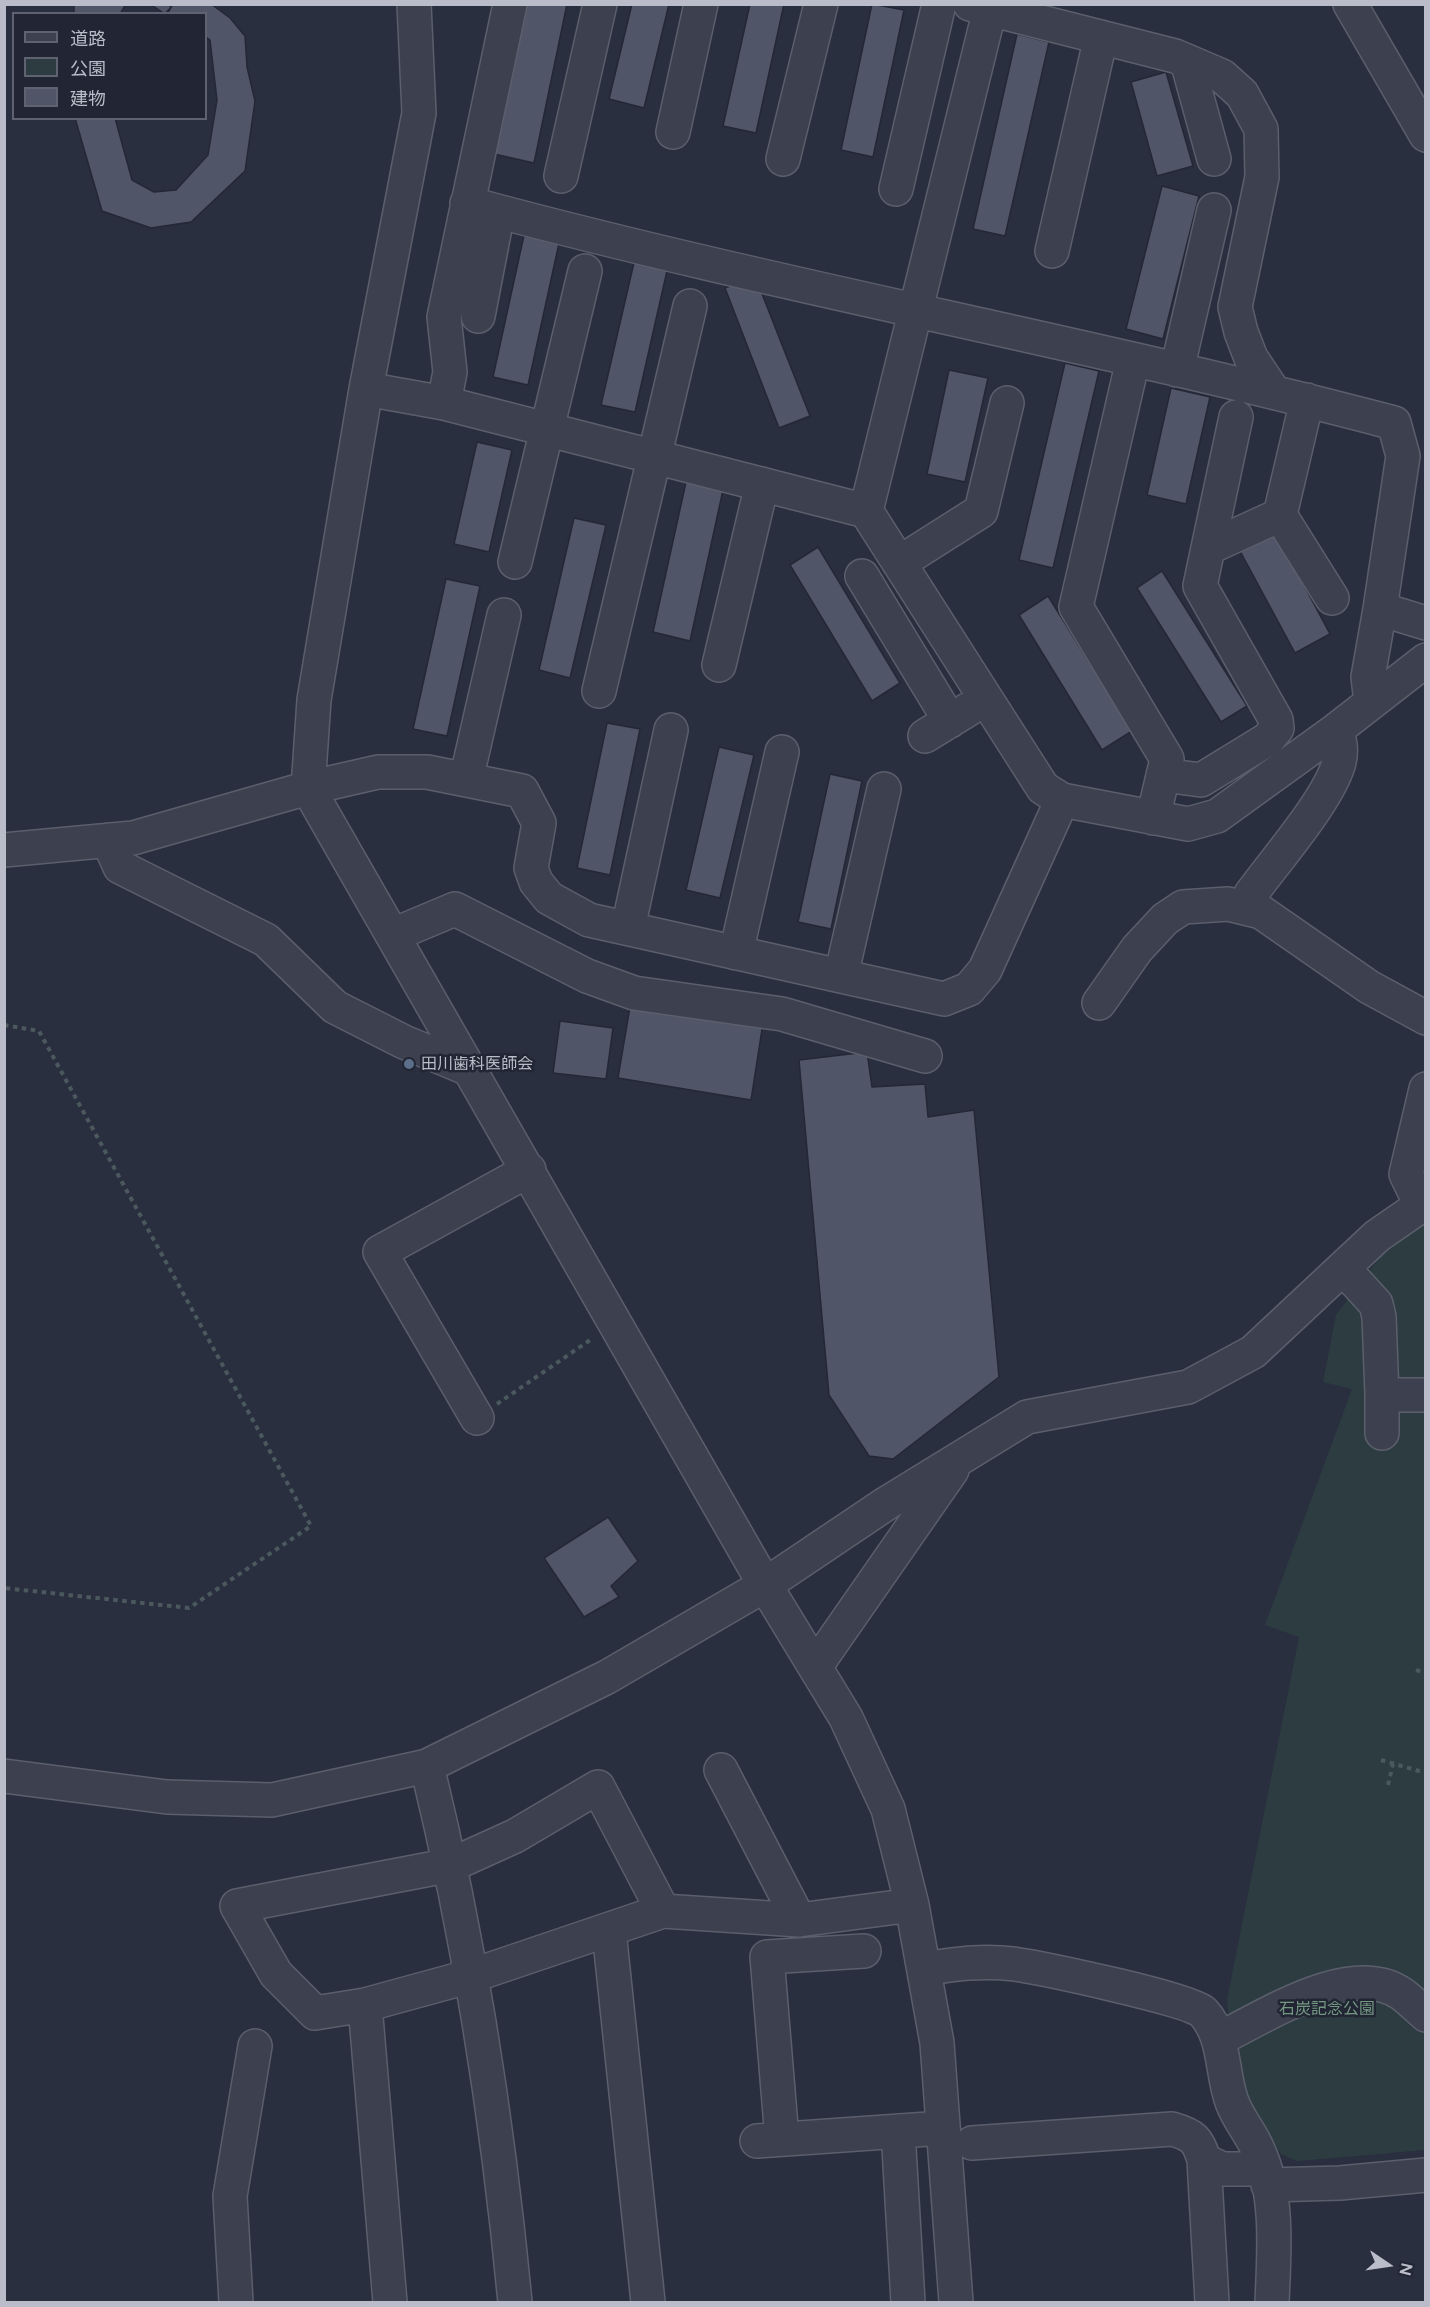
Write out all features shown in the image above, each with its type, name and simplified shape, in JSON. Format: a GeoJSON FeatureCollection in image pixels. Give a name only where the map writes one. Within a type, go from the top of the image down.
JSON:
{"type":"FeatureCollection","features":[{"type":"Feature","properties":{"kind":"street"},"geometry":{"type":"LineString","coordinates":[[414,4],[419,113],[366,389],[314,700],[308,788],[765,1585],[846,1718],[888,1809],[912,1905],[937,2043],[956,2302]]}},
{"type":"Feature","properties":{"kind":"street"},"geometry":{"type":"LineString","coordinates":[[444,403],[450,372],[444,317],[510,4]]}},
{"type":"Feature","properties":{"kind":"street"},"geometry":{"type":"LineString","coordinates":[[561,176],[600,4]]}},
{"type":"Feature","properties":{"kind":"street"},"geometry":{"type":"LineString","coordinates":[[673,132],[701,4]]}},
{"type":"Feature","properties":{"kind":"street"},"geometry":{"type":"LineString","coordinates":[[783,159],[821,4]]}},
{"type":"Feature","properties":{"kind":"street"},"geometry":{"type":"LineString","coordinates":[[896,189],[939,4]]}},
{"type":"Feature","properties":{"kind":"street"},"geometry":{"type":"LineString","coordinates":[[1350,4],[1425,135]]}},
{"type":"Feature","properties":{"kind":"street"},"geometry":{"type":"LineString","coordinates":[[866,511],[915,311],[980,7],[1187,61],[1222,76],[1242,94],[1261,129],[1262,177],[1235,307],[1240,332],[1251,358],[1273,391]]}},
{"type":"Feature","properties":{"kind":"street"},"geometry":{"type":"LineString","coordinates":[[1052,251],[1101,38]]}},
{"type":"Feature","properties":{"kind":"street"},"geometry":{"type":"LineString","coordinates":[[1187,61],[1214,159]]}},
{"type":"Feature","properties":{"kind":"street"},"geometry":{"type":"LineString","coordinates":[[467,203],[915,311],[1273,391],[1394,423],[1403,456],[1368,677],[1371,702]]}},
{"type":"Feature","properties":{"kind":"street"},"geometry":{"type":"LineString","coordinates":[[1177,370],[1214,210]]}},
{"type":"Feature","properties":{"kind":"street"},"geometry":{"type":"LineString","coordinates":[[478,316],[498,212]]}},
{"type":"Feature","properties":{"kind":"street"},"geometry":{"type":"LineString","coordinates":[[515,562],[585,271]]}},
{"type":"Feature","properties":{"kind":"street"},"geometry":{"type":"LineString","coordinates":[[599,691],[690,306]]}},
{"type":"Feature","properties":{"kind":"street"},"geometry":{"type":"LineString","coordinates":[[1133,360],[1076,607],[1167,759],[1153,818]]}},
{"type":"Feature","properties":{"kind":"street"},"geometry":{"type":"LineString","coordinates":[[366,389],[444,403],[866,511],[1043,788],[1062,800],[1188,825],[1217,816],[1336,730],[1425,660]]}},
{"type":"Feature","properties":{"kind":"street"},"geometry":{"type":"LineString","coordinates":[[1307,400],[1280,515],[1332,598]]}},
{"type":"Feature","properties":{"kind":"street"},"geometry":{"type":"LineString","coordinates":[[899,563],[981,511],[1007,402]]}},
{"type":"Feature","properties":{"kind":"street"},"geometry":{"type":"LineString","coordinates":[[1163,775],[1201,780],[1268,739],[1277,728],[1276,720],[1200,586],[1236,417]]}},
{"type":"Feature","properties":{"kind":"street"},"geometry":{"type":"LineString","coordinates":[[719,665],[762,484]]}},
{"type":"Feature","properties":{"kind":"street"},"geometry":{"type":"LineString","coordinates":[[1208,548],[1280,515]]}},
{"type":"Feature","properties":{"kind":"street"},"geometry":{"type":"LineString","coordinates":[[862,576],[937,729],[986,699]]}},
{"type":"Feature","properties":{"kind":"street"},"geometry":{"type":"LineString","coordinates":[[1380,609],[1425,623]]}},
{"type":"Feature","properties":{"kind":"street"},"geometry":{"type":"LineString","coordinates":[[466,780],[504,615]]}},
{"type":"Feature","properties":{"kind":"street"},"geometry":{"type":"LineString","coordinates":[[627,928],[671,730]]}},
{"type":"Feature","properties":{"kind":"street"},"geometry":{"type":"LineString","coordinates":[[1246,906],[1251,894],[1329,786],[1339,762],[1341,745],[1336,730]]}},
{"type":"Feature","properties":{"kind":"street"},"geometry":{"type":"LineString","coordinates":[[736,953],[782,752]]}},
{"type":"Feature","properties":{"kind":"street"},"geometry":{"type":"LineString","coordinates":[[4,850],[133,838],[308,788],[378,772],[427,772],[522,791],[539,823],[531,868],[536,882],[549,898],[589,920],[944,999],[969,989],[984,970],[1062,800]]}},
{"type":"Feature","properties":{"kind":"street"},"geometry":{"type":"LineString","coordinates":[[842,976],[884,789]]}},
{"type":"Feature","properties":{"kind":"street"},"geometry":{"type":"LineString","coordinates":[[108,840],[120,867],[266,940],[335,1007],[404,1042],[471,1070]]}},
{"type":"Feature","properties":{"kind":"street"},"geometry":{"type":"LineString","coordinates":[[1099,1003],[1151,933],[1165,919],[1183,907],[1205,903],[1246,906],[1261,912],[1369,987],[1425,1018]]}},
{"type":"Feature","properties":{"kind":"street"},"geometry":{"type":"LineString","coordinates":[[393,935],[455,909],[587,976],[634,993],[782,1014],[925,1056]]}},
{"type":"Feature","properties":{"kind":"street"},"geometry":{"type":"LineString","coordinates":[[4,1776],[167,1797],[272,1800],[427,1766],[602,1680],[765,1585],[1027,1417],[1188,1387],[1253,1352],[1377,1236],[1423,1203],[1406,1173],[1425,1089]]}},
{"type":"Feature","properties":{"kind":"street"},"geometry":{"type":"LineString","coordinates":[[477,1418],[380,1252],[529,1170]]}},
{"type":"Feature","properties":{"kind":"street"},"geometry":{"type":"LineString","coordinates":[[1343,1268],[1370,1294],[1378,1311],[1382,1433]]}},
{"type":"Feature","properties":{"kind":"street"},"geometry":{"type":"LineString","coordinates":[[1382,1395],[1425,1395]]}},
{"type":"Feature","properties":{"kind":"street"},"geometry":{"type":"LineString","coordinates":[[815,1667],[960,1458]]}},
{"type":"Feature","properties":{"kind":"street"},"geometry":{"type":"LineString","coordinates":[[427,1766],[451,1864],[471,1976],[509,2234],[515,2302]]}},
{"type":"Feature","properties":{"kind":"street"},"geometry":{"type":"LineString","coordinates":[[721,1770],[799,1920]]}},
{"type":"Feature","properties":{"kind":"street"},"geometry":{"type":"LineString","coordinates":[[663,1911],[598,1787],[515,1836],[451,1864],[237,1906],[276,1974],[315,2013],[364,2005],[471,1976],[663,1911],[799,1920],[912,1905]]}},
{"type":"Feature","properties":{"kind":"street"},"geometry":{"type":"LineString","coordinates":[[609,1931],[648,2302]]}},
{"type":"Feature","properties":{"kind":"street"},"geometry":{"type":"LineString","coordinates":[[864,1951],[767,1957],[769,2140],[943,2128]]}},
{"type":"Feature","properties":{"kind":"street"},"geometry":{"type":"LineString","coordinates":[[924,1969],[969,1962],[1013,1964],[1168,1998],[1202,2011],[1219,2039],[1232,2102],[1259,2151],[1266,2177],[1272,2232],[1272,2302]]}},
{"type":"Feature","properties":{"kind":"street"},"geometry":{"type":"LineString","coordinates":[[1219,2039],[1333,1985],[1350,1983],[1393,1989],[1401,1993],[1425,2015]]}},
{"type":"Feature","properties":{"kind":"street"},"geometry":{"type":"LineString","coordinates":[[364,2005],[390,2302]]}},
{"type":"Feature","properties":{"kind":"street"},"geometry":{"type":"LineString","coordinates":[[236,2302],[230,2196],[255,2046]]}},
{"type":"Feature","properties":{"kind":"street"},"geometry":{"type":"LineString","coordinates":[[972,2143],[1172,2129],[1190,2134],[1199,2141],[1204,2160],[1212,2302]]}},
{"type":"Feature","properties":{"kind":"street"},"geometry":{"type":"LineString","coordinates":[[898,2131],[908,2302]]}},
{"type":"Feature","properties":{"kind":"street"},"geometry":{"type":"LineString","coordinates":[[1204,2160],[1222,2169],[1266,2177],[1340,2183],[1425,2175]]}},
{"type":"Feature","properties":{"kind":"path"},"geometry":{"type":"LineString","coordinates":[[4,1025],[39,1031],[311,1526],[189,1608],[4,1588]]}},
{"type":"Feature","properties":{"kind":"path"},"geometry":{"type":"LineString","coordinates":[[477,1418],[616,1323]]}},
{"type":"Feature","properties":{"kind":"path"},"geometry":{"type":"LineString","coordinates":[[1416,1670],[1425,1673]]}},
{"type":"Feature","properties":{"kind":"path"},"geometry":{"type":"LineString","coordinates":[[1381,1760],[1425,1773]]}},
{"type":"Feature","properties":{"kind":"path"},"geometry":{"type":"LineString","coordinates":[[1388,1785],[1393,1764]]}},
{"type":"Feature","properties":{"kind":"green space","name":"石炭記念公園"},"geometry":{"type":"Polygon","coordinates":[[[1425,1218],[1425,2150],[1297,2161],[1281,2154],[1248,2102],[1234,2066],[1227,2000],[1299,1637],[1265,1625],[1352,1389],[1323,1382],[1336,1315],[1389,1245],[1425,1218]]]}},
{"type":"Feature","properties":{"kind":"building"},"geometry":{"type":"Polygon","coordinates":[[[74,4],[126,4],[121,12],[74,12],[74,4]]]}},
{"type":"Feature","properties":{"kind":"building"},"geometry":{"type":"Polygon","coordinates":[[[150,4],[168,4],[171,7],[167,12],[162,12],[150,4]]]}},
{"type":"Feature","properties":{"kind":"building"},"geometry":{"type":"Polygon","coordinates":[[[173,4],[211,4],[230,18],[245,36],[247,67],[255,101],[245,171],[191,222],[151,228],[102,211],[76,120],[116,120],[132,180],[154,192],[176,190],[208,155],[217,100],[210,40],[207,38],[207,12],[168,12],[173,4]]]}},
{"type":"Feature","properties":{"kind":"building"},"geometry":{"type":"Polygon","coordinates":[[[525,4],[567,4],[534,163],[494,154],[525,4]]]}},
{"type":"Feature","properties":{"kind":"building"},"geometry":{"type":"Polygon","coordinates":[[[632,4],[669,4],[644,108],[609,99],[632,4]]]}},
{"type":"Feature","properties":{"kind":"building"},"geometry":{"type":"Polygon","coordinates":[[[750,4],[784,4],[756,133],[723,126],[750,4]]]}},
{"type":"Feature","properties":{"kind":"building"},"geometry":{"type":"Polygon","coordinates":[[[872,4],[904,10],[873,157],[841,150],[872,4]]]}},
{"type":"Feature","properties":{"kind":"building"},"geometry":{"type":"Polygon","coordinates":[[[1017,34],[1049,42],[1005,236],[973,229],[1017,34]]]}},
{"type":"Feature","properties":{"kind":"building"},"geometry":{"type":"Polygon","coordinates":[[[1166,72],[1193,166],[1157,176],[1131,82],[1166,72]]]}},
{"type":"Feature","properties":{"kind":"building"},"geometry":{"type":"Polygon","coordinates":[[[1162,186],[1199,196],[1163,339],[1126,329],[1162,186]]]}},
{"type":"Feature","properties":{"kind":"building"},"geometry":{"type":"Polygon","coordinates":[[[526,226],[561,234],[528,385],[493,377],[526,226]]]}},
{"type":"Feature","properties":{"kind":"building"},"geometry":{"type":"Polygon","coordinates":[[[636,254],[669,262],[635,412],[601,405],[636,254]]]}},
{"type":"Feature","properties":{"kind":"building"},"geometry":{"type":"Polygon","coordinates":[[[755,276],[810,416],[779,428],[725,288],[755,276]]]}},
{"type":"Feature","properties":{"kind":"building"},"geometry":{"type":"Polygon","coordinates":[[[1065,363],[1099,371],[1053,568],[1019,560],[1065,363]]]}},
{"type":"Feature","properties":{"kind":"building"},"geometry":{"type":"Polygon","coordinates":[[[949,370],[988,378],[965,482],[927,474],[949,370]]]}},
{"type":"Feature","properties":{"kind":"building"},"geometry":{"type":"Polygon","coordinates":[[[1171,388],[1210,397],[1186,504],[1147,495],[1171,388]]]}},
{"type":"Feature","properties":{"kind":"building"},"geometry":{"type":"Polygon","coordinates":[[[477,442],[512,450],[489,552],[454,544],[477,442]]]}},
{"type":"Feature","properties":{"kind":"building"},"geometry":{"type":"Polygon","coordinates":[[[686,482],[723,490],[690,641],[653,632],[686,482]]]}},
{"type":"Feature","properties":{"kind":"building"},"geometry":{"type":"Polygon","coordinates":[[[574,518],[606,525],[570,678],[539,670],[574,518]]]}},
{"type":"Feature","properties":{"kind":"building"},"geometry":{"type":"Polygon","coordinates":[[[1276,533],[1330,634],[1295,653],[1240,551],[1276,533]]]}},
{"type":"Feature","properties":{"kind":"building"},"geometry":{"type":"Polygon","coordinates":[[[818,547],[900,683],[872,701],[790,565],[818,547]]]}},
{"type":"Feature","properties":{"kind":"building"},"geometry":{"type":"Polygon","coordinates":[[[1162,571],[1247,706],[1221,722],[1137,588],[1162,571]]]}},
{"type":"Feature","properties":{"kind":"building"},"geometry":{"type":"Polygon","coordinates":[[[446,579],[480,586],[447,736],[413,729],[446,579]]]}},
{"type":"Feature","properties":{"kind":"building"},"geometry":{"type":"Polygon","coordinates":[[[1048,596],[1132,731],[1102,750],[1019,615],[1048,596]]]}},
{"type":"Feature","properties":{"kind":"building"},"geometry":{"type":"Polygon","coordinates":[[[607,723],[640,729],[610,875],[577,868],[607,723]]]}},
{"type":"Feature","properties":{"kind":"building"},"geometry":{"type":"Polygon","coordinates":[[[719,747],[754,755],[720,898],[686,890],[719,747]]]}},
{"type":"Feature","properties":{"kind":"building"},"geometry":{"type":"Polygon","coordinates":[[[830,774],[862,781],[831,929],[798,922],[830,774]]]}},
{"type":"Feature","properties":{"kind":"building"},"geometry":{"type":"Polygon","coordinates":[[[631,1001],[763,1023],[751,1100],[618,1078],[631,1001]]]}},
{"type":"Feature","properties":{"kind":"building"},"geometry":{"type":"Polygon","coordinates":[[[560,1021],[613,1028],[606,1079],[553,1073],[560,1021]]]}},
{"type":"Feature","properties":{"kind":"building"},"geometry":{"type":"Polygon","coordinates":[[[867,1052],[872,1087],[925,1084],[928,1117],[974,1110],[999,1377],[893,1459],[869,1456],[829,1395],[799,1060],[867,1052]]]}},
{"type":"Feature","properties":{"kind":"building"},"geometry":{"type":"Polygon","coordinates":[[[608,1517],[638,1561],[611,1586],[619,1597],[584,1617],[544,1558],[608,1517]]]}},
{"type":"Feature","properties":{"kind":"place","name":"田川歯科医師会"},"geometry":{"type":"Point","coordinates":[409,1064]}}]}
